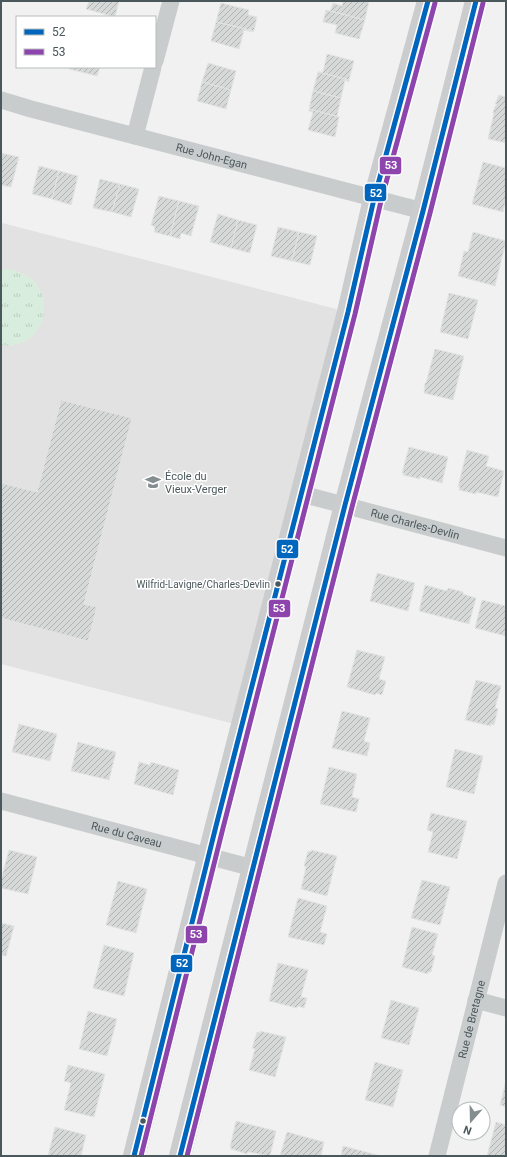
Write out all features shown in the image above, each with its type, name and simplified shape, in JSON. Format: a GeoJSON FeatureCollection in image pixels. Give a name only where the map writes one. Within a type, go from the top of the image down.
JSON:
{"type":"FeatureCollection","features":[{"type":"Feature","properties":{"kind":"main road"},"geometry":{"type":"LineString","coordinates":[[134,1156],[224,795],[348,312],[374,199],[428,1]]}},
{"type":"Feature","properties":{"kind":"main road"},"geometry":{"type":"LineString","coordinates":[[180,1156],[345,505],[423,211],[476,1]]}},
{"type":"Feature","properties":{"kind":"street"},"geometry":{"type":"LineString","coordinates":[[156,57],[171,1]]}},
{"type":"Feature","properties":{"kind":"street"},"geometry":{"type":"LineString","coordinates":[[135,136],[153,68]]}},
{"type":"Feature","properties":{"kind":"street","name":"Rue John-Egan"},"geometry":{"type":"LineString","coordinates":[[1,100],[423,211]]}},
{"type":"Feature","properties":{"kind":"street","name":"Rue Charles-Devlin"},"geometry":{"type":"LineString","coordinates":[[302,494],[506,548]]}},
{"type":"Feature","properties":{"kind":"street","name":"Rue du Caveau"},"geometry":{"type":"LineString","coordinates":[[1,801],[253,868]]}},
{"type":"Feature","properties":{"kind":"street","name":"Rue de Bretagne"},"geometry":{"type":"LineString","coordinates":[[437,1156],[506,883]]}},
{"type":"Feature","properties":{"kind":"street"},"geometry":{"type":"LineString","coordinates":[[476,1000],[506,1008]]}},
{"type":"Feature","properties":{"kind":"shaded area","name":"École du Vieux-Verger"},"geometry":{"type":"Polygon","coordinates":[[[2,223],[348,312],[242,726],[1,664],[2,223]]]}},
{"type":"Feature","properties":{"kind":"green space"},"geometry":{"type":"Polygon","coordinates":[[[6,269],[25,275],[37,285],[43,298],[44,313],[40,326],[31,337],[18,344],[1,345],[1,270],[6,269]]]}},
{"type":"Feature","properties":{"kind":"building"},"geometry":{"type":"Polygon","coordinates":[[[89,1],[119,1],[115,16],[86,9],[89,1]]]}},
{"type":"Feature","properties":{"kind":"building"},"geometry":{"type":"Polygon","coordinates":[[[343,1],[369,1],[365,20],[330,11],[333,3],[342,6],[343,1]]]}},
{"type":"Feature","properties":{"kind":"building"},"geometry":{"type":"Polygon","coordinates":[[[221,3],[249,10],[248,15],[257,17],[254,31],[216,22],[221,3]]]}},
{"type":"Feature","properties":{"kind":"building"},"geometry":{"type":"Polygon","coordinates":[[[326,10],[365,20],[359,39],[335,33],[337,25],[323,22],[326,10]]]}},
{"type":"Feature","properties":{"kind":"building"},"geometry":{"type":"Polygon","coordinates":[[[216,22],[254,31],[244,30],[239,49],[211,41],[216,22]]]}},
{"type":"Feature","properties":{"kind":"building"},"geometry":{"type":"Polygon","coordinates":[[[327,54],[354,61],[349,80],[318,72],[323,72],[327,54]]]}},
{"type":"Feature","properties":{"kind":"building"},"geometry":{"type":"Polygon","coordinates":[[[208,63],[236,71],[231,90],[202,82],[208,63]]]}},
{"type":"Feature","properties":{"kind":"building"},"geometry":{"type":"Polygon","coordinates":[[[70,68],[100,68],[97,76],[70,68]]]}},
{"type":"Feature","properties":{"kind":"building"},"geometry":{"type":"Polygon","coordinates":[[[318,72],[349,80],[349,82],[345,80],[341,98],[313,91],[318,72]]]}},
{"type":"Feature","properties":{"kind":"building"},"geometry":{"type":"Polygon","coordinates":[[[202,82],[231,90],[226,109],[197,101],[202,82]]]}},
{"type":"Feature","properties":{"kind":"building"},"geometry":{"type":"Polygon","coordinates":[[[313,91],[341,98],[337,116],[339,117],[309,109],[313,91]]]}},
{"type":"Feature","properties":{"kind":"building"},"geometry":{"type":"Polygon","coordinates":[[[499,95],[506,97],[506,143],[488,139],[493,113],[497,104],[495,104],[499,95]]]}},
{"type":"Feature","properties":{"kind":"building"},"geometry":{"type":"Polygon","coordinates":[[[309,109],[339,117],[335,137],[308,130],[313,112],[309,111],[309,109]]]}},
{"type":"Feature","properties":{"kind":"building"},"geometry":{"type":"Polygon","coordinates":[[[1,153],[19,157],[11,187],[1,185],[1,153]]]}},
{"type":"Feature","properties":{"kind":"building"},"geometry":{"type":"Polygon","coordinates":[[[483,162],[506,168],[506,199],[503,212],[472,204],[483,162]]]}},
{"type":"Feature","properties":{"kind":"building"},"geometry":{"type":"Polygon","coordinates":[[[39,166],[59,171],[52,199],[32,194],[39,166]]]}},
{"type":"Feature","properties":{"kind":"building"},"geometry":{"type":"Polygon","coordinates":[[[59,171],[78,176],[71,205],[52,199],[59,171]]]}},
{"type":"Feature","properties":{"kind":"building"},"geometry":{"type":"Polygon","coordinates":[[[100,179],[120,184],[112,212],[93,208],[100,179]]]}},
{"type":"Feature","properties":{"kind":"building"},"geometry":{"type":"Polygon","coordinates":[[[120,184],[139,189],[131,217],[112,212],[120,184]]]}},
{"type":"Feature","properties":{"kind":"building"},"geometry":{"type":"Polygon","coordinates":[[[159,196],[179,201],[170,236],[154,232],[155,227],[151,225],[159,196]]]}},
{"type":"Feature","properties":{"kind":"building"},"geometry":{"type":"Polygon","coordinates":[[[179,201],[199,206],[191,236],[181,233],[180,239],[170,236],[179,201]]]}},
{"type":"Feature","properties":{"kind":"building"},"geometry":{"type":"Polygon","coordinates":[[[218,214],[238,220],[231,248],[210,242],[218,214]]]}},
{"type":"Feature","properties":{"kind":"building"},"geometry":{"type":"Polygon","coordinates":[[[238,220],[257,225],[250,253],[231,248],[238,220]]]}},
{"type":"Feature","properties":{"kind":"building"},"geometry":{"type":"Polygon","coordinates":[[[278,227],[299,232],[292,261],[271,256],[278,227]]]}},
{"type":"Feature","properties":{"kind":"building"},"geometry":{"type":"Polygon","coordinates":[[[299,232],[317,236],[310,265],[292,261],[299,232]]]}},
{"type":"Feature","properties":{"kind":"building"},"geometry":{"type":"Polygon","coordinates":[[[473,232],[506,241],[495,286],[458,276],[464,251],[468,252],[473,232]]]}},
{"type":"Feature","properties":{"kind":"building"},"geometry":{"type":"Polygon","coordinates":[[[449,293],[478,300],[468,339],[440,332],[449,293]]]}},
{"type":"Feature","properties":{"kind":"building"},"geometry":{"type":"Polygon","coordinates":[[[435,349],[464,356],[453,400],[424,393],[425,383],[435,349]]]}},
{"type":"Feature","properties":{"kind":"building"},"geometry":{"type":"Polygon","coordinates":[[[61,400],[132,418],[84,604],[97,607],[88,641],[1,618],[1,483],[37,492],[61,400]]]}},
{"type":"Feature","properties":{"kind":"building"},"geometry":{"type":"Polygon","coordinates":[[[409,447],[448,457],[442,483],[420,477],[420,479],[403,475],[404,473],[402,473],[409,447]]]}},
{"type":"Feature","properties":{"kind":"building"},"geometry":{"type":"Polygon","coordinates":[[[467,450],[489,456],[486,466],[504,471],[498,497],[459,490],[460,487],[458,487],[467,450]]]}},
{"type":"Feature","properties":{"kind":"building"},"geometry":{"type":"Polygon","coordinates":[[[377,573],[415,583],[408,611],[370,601],[377,573]]]}},
{"type":"Feature","properties":{"kind":"building"},"geometry":{"type":"Polygon","coordinates":[[[425,585],[447,591],[448,588],[463,592],[463,594],[476,598],[469,624],[419,611],[425,585]]]}},
{"type":"Feature","properties":{"kind":"building"},"geometry":{"type":"Polygon","coordinates":[[[482,600],[506,606],[506,636],[475,628],[482,600]]]}},
{"type":"Feature","properties":{"kind":"building"},"geometry":{"type":"Polygon","coordinates":[[[357,650],[385,657],[379,679],[386,681],[382,695],[376,693],[375,695],[347,687],[357,650]]]}},
{"type":"Feature","properties":{"kind":"building"},"geometry":{"type":"Polygon","coordinates":[[[476,680],[501,686],[495,708],[498,709],[494,725],[491,724],[491,726],[465,720],[476,680]]]}},
{"type":"Feature","properties":{"kind":"building"},"geometry":{"type":"Polygon","coordinates":[[[342,711],[370,718],[364,741],[370,743],[367,756],[332,748],[342,711]]]}},
{"type":"Feature","properties":{"kind":"building"},"geometry":{"type":"Polygon","coordinates":[[[19,724],[57,734],[50,761],[12,752],[19,724]]]}},
{"type":"Feature","properties":{"kind":"building"},"geometry":{"type":"Polygon","coordinates":[[[78,742],[116,752],[109,780],[71,771],[78,742]]]}},
{"type":"Feature","properties":{"kind":"building"},"geometry":{"type":"Polygon","coordinates":[[[455,749],[483,756],[474,794],[446,787],[455,749]]]}},
{"type":"Feature","properties":{"kind":"building"},"geometry":{"type":"Polygon","coordinates":[[[139,762],[150,765],[151,762],[179,770],[173,795],[134,784],[139,762]]]}},
{"type":"Feature","properties":{"kind":"building"},"geometry":{"type":"Polygon","coordinates":[[[329,767],[357,774],[352,797],[359,799],[356,812],[320,804],[329,767]]]}},
{"type":"Feature","properties":{"kind":"building"},"geometry":{"type":"Polygon","coordinates":[[[431,813],[467,821],[457,859],[428,852],[433,832],[427,830],[431,813]]]}},
{"type":"Feature","properties":{"kind":"building"},"geometry":{"type":"Polygon","coordinates":[[[9,850],[37,857],[28,894],[1,888],[1,880],[9,850]]]}},
{"type":"Feature","properties":{"kind":"building"},"geometry":{"type":"Polygon","coordinates":[[[311,850],[337,856],[327,896],[301,889],[306,867],[304,866],[308,851],[311,852],[311,850]]]}},
{"type":"Feature","properties":{"kind":"building"},"geometry":{"type":"Polygon","coordinates":[[[422,880],[450,887],[440,925],[411,918],[422,880]]]}},
{"type":"Feature","properties":{"kind":"building"},"geometry":{"type":"Polygon","coordinates":[[[118,881],[147,889],[136,933],[106,925],[118,881]]]}},
{"type":"Feature","properties":{"kind":"building"},"geometry":{"type":"Polygon","coordinates":[[[298,898],[327,906],[320,932],[327,934],[324,945],[288,937],[298,898]]]}},
{"type":"Feature","properties":{"kind":"building"},"geometry":{"type":"Polygon","coordinates":[[[1,923],[14,926],[6,956],[2,955],[1,958],[1,923]]]}},
{"type":"Feature","properties":{"kind":"building"},"geometry":{"type":"Polygon","coordinates":[[[412,927],[438,934],[432,955],[435,956],[431,972],[428,972],[428,974],[402,967],[412,927]]]}},
{"type":"Feature","properties":{"kind":"building"},"geometry":{"type":"Polygon","coordinates":[[[104,945],[134,953],[124,996],[93,988],[104,945]]]}},
{"type":"Feature","properties":{"kind":"building"},"geometry":{"type":"Polygon","coordinates":[[[278,963],[308,970],[301,997],[307,998],[304,1008],[298,1006],[297,1008],[269,1001],[278,963]]]}},
{"type":"Feature","properties":{"kind":"building"},"geometry":{"type":"Polygon","coordinates":[[[391,1000],[419,1008],[409,1045],[381,1038],[391,1000]]]}},
{"type":"Feature","properties":{"kind":"building"},"geometry":{"type":"Polygon","coordinates":[[[88,1011],[117,1019],[107,1056],[79,1049],[88,1011]]]}},
{"type":"Feature","properties":{"kind":"building"},"geometry":{"type":"Polygon","coordinates":[[[260,1031],[286,1037],[275,1077],[249,1070],[255,1049],[252,1048],[257,1032],[260,1033],[260,1031]]]}},
{"type":"Feature","properties":{"kind":"building"},"geometry":{"type":"Polygon","coordinates":[[[375,1062],[403,1070],[393,1107],[365,1100],[375,1062]]]}},
{"type":"Feature","properties":{"kind":"building"},"geometry":{"type":"Polygon","coordinates":[[[68,1065],[105,1074],[94,1117],[64,1110],[71,1083],[64,1081],[68,1065]]]}},
{"type":"Feature","properties":{"kind":"building"},"geometry":{"type":"Polygon","coordinates":[[[506,1081],[506,1107],[500,1105],[506,1081]]]}},
{"type":"Feature","properties":{"kind":"building"},"geometry":{"type":"Polygon","coordinates":[[[236,1121],[276,1131],[270,1156],[248,1152],[247,1154],[231,1149],[230,1147],[236,1121]]]}},
{"type":"Feature","properties":{"kind":"building"},"geometry":{"type":"Polygon","coordinates":[[[496,1122],[506,1125],[506,1156],[487,1156],[496,1122]]]}},
{"type":"Feature","properties":{"kind":"building"},"geometry":{"type":"Polygon","coordinates":[[[55,1127],[86,1135],[81,1156],[48,1156],[55,1127]]]}},
{"type":"Feature","properties":{"kind":"building"},"geometry":{"type":"Polygon","coordinates":[[[287,1132],[324,1142],[321,1156],[280,1156],[287,1132]]]}},
{"type":"Feature","properties":{"kind":"building"},"geometry":{"type":"Polygon","coordinates":[[[343,1146],[381,1156],[341,1156],[343,1146]]]}},
{"type":"Feature","properties":{"kind":"transit line","name":"52"},"geometry":{"type":"LineString","coordinates":[[134,1156],[216,826],[348,312],[374,199],[428,1]]}},
{"type":"Feature","properties":{"kind":"transit line","name":"52"},"geometry":{"type":"LineString","coordinates":[[180,1156],[345,505],[423,211],[476,1]]}},
{"type":"Feature","properties":{"kind":"transit line","name":"53"},"geometry":{"type":"LineString","coordinates":[[141,1156],[223,828],[355,314],[381,201],[435,3]]}},
{"type":"Feature","properties":{"kind":"transit line","name":"53"},"geometry":{"type":"LineString","coordinates":[[187,1156],[352,507],[430,213],[483,3]]}},
{"type":"Feature","properties":{"kind":"place","name":"École du Vieux-Verger"},"geometry":{"type":"Point","coordinates":[153,482]}},
{"type":"Feature","properties":{"kind":"place","name":"Wilfrid-Lavigne/Charles-Devlin"},"geometry":{"type":"Point","coordinates":[278,584]}}]}
